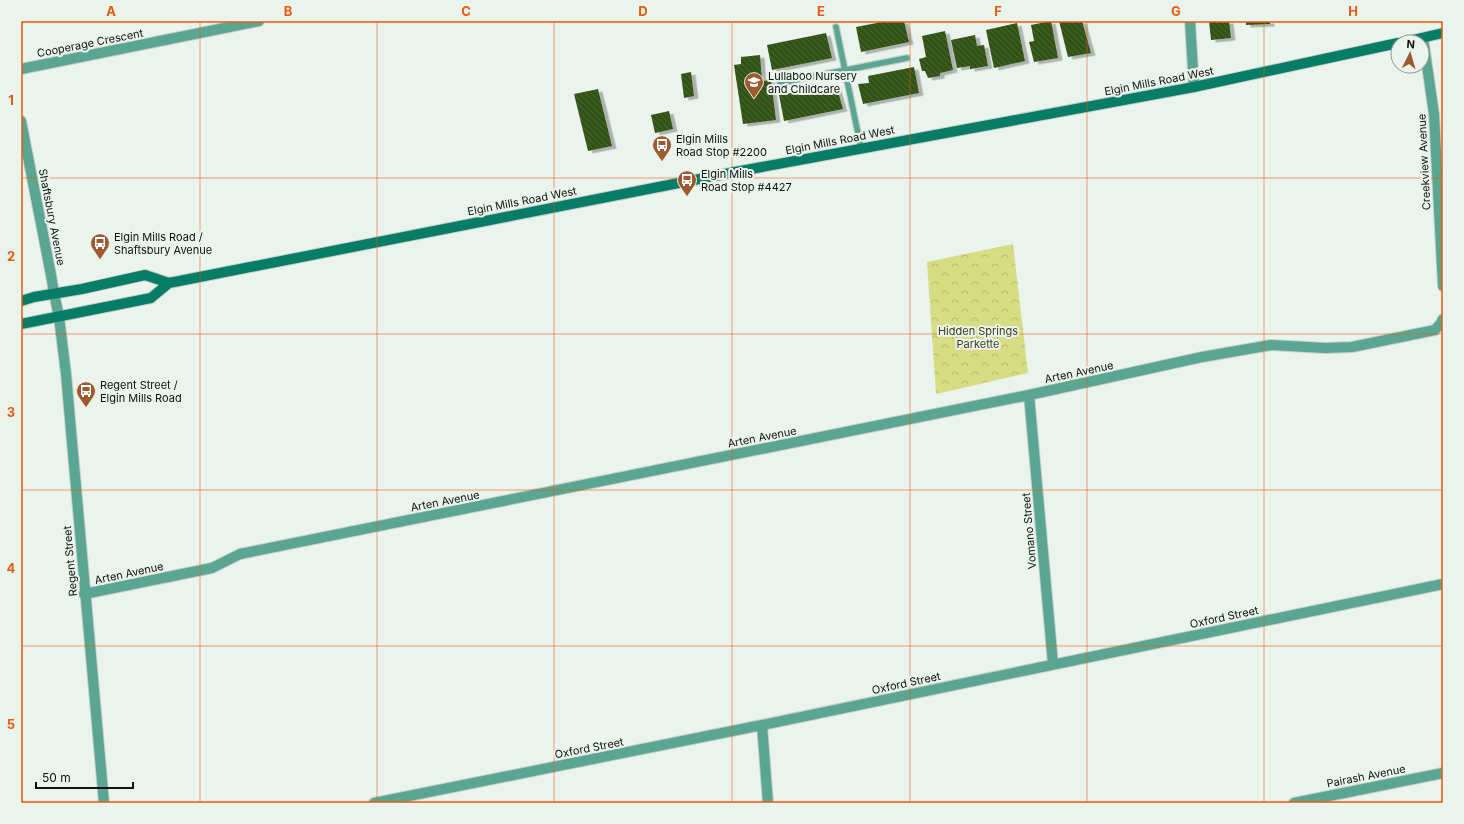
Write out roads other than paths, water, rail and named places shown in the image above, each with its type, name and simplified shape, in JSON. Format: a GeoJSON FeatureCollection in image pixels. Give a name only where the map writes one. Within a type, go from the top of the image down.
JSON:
{"type":"FeatureCollection","features":[{"type":"Feature","properties":{"kind":"main road"},"geometry":{"type":"LineString","coordinates":[[1430,36],[1443,33]]}},
{"type":"Feature","properties":{"kind":"main road","name":"Elgin Mills Road West"},"geometry":{"type":"LineString","coordinates":[[21,324],[151,298],[169,283],[861,148],[1194,86],[1390,45]]}},
{"type":"Feature","properties":{"kind":"main road","name":"Elgin Mills Road West"},"geometry":{"type":"LineString","coordinates":[[21,301],[145,275],[169,283]]}},
{"type":"Feature","properties":{"kind":"street","name":"Cooperage Crescent"},"geometry":{"type":"LineString","coordinates":[[21,69],[258,21]]}},
{"type":"Feature","properties":{"kind":"street"},"geometry":{"type":"LineString","coordinates":[[1190,21],[1194,86]]}},
{"type":"Feature","properties":{"kind":"street","name":"Creekview Avenue"},"geometry":{"type":"LineString","coordinates":[[1428,74],[1434,114],[1443,286]]}},
{"type":"Feature","properties":{"kind":"street","name":"Shaftsbury Avenue"},"geometry":{"type":"LineString","coordinates":[[21,121],[59,317]]}},
{"type":"Feature","properties":{"kind":"street","name":"Regent Street"},"geometry":{"type":"LineString","coordinates":[[59,317],[66,374],[84,594],[104,803]]}},
{"type":"Feature","properties":{"kind":"street","name":"Arten Avenue"},"geometry":{"type":"LineString","coordinates":[[84,594],[212,568],[240,554],[1029,395],[1202,357],[1271,345],[1324,348],[1352,347],[1435,330],[1443,319]]}},
{"type":"Feature","properties":{"kind":"street","name":"Vomano Street"},"geometry":{"type":"LineString","coordinates":[[1029,395],[1053,664]]}},
{"type":"Feature","properties":{"kind":"street","name":"Oxford Street"},"geometry":{"type":"LineString","coordinates":[[374,803],[762,725],[1443,584]]}},
{"type":"Feature","properties":{"kind":"street"},"geometry":{"type":"LineString","coordinates":[[762,725],[768,803]]}},
{"type":"Feature","properties":{"kind":"street","name":"Pairash Avenue"},"geometry":{"type":"LineString","coordinates":[[1294,803],[1443,773]]}},
{"type":"Feature","properties":{"kind":"lane"},"geometry":{"type":"LineString","coordinates":[[836,27],[861,148]]}},
{"type":"Feature","properties":{"kind":"lane"},"geometry":{"type":"LineString","coordinates":[[780,83],[907,58]]}},
{"type":"Feature","properties":{"kind":"place","name":"Lullaboo Nursery and Childcare"},"geometry":{"type":"Point","coordinates":[754,99]}},
{"type":"Feature","properties":{"kind":"place","name":"Elgin Mills Road Stop #2200"},"geometry":{"type":"Point","coordinates":[662,162]}},
{"type":"Feature","properties":{"kind":"place","name":"Elgin Mills Road Stop #4427"},"geometry":{"type":"Point","coordinates":[687,197]}},
{"type":"Feature","properties":{"kind":"place","name":"Elgin Mills Road / Shaftsbury Avenue"},"geometry":{"type":"Point","coordinates":[100,260]}},
{"type":"Feature","properties":{"kind":"place","name":"Regent Street / Elgin Mills Road"},"geometry":{"type":"Point","coordinates":[86,408]}},
{"type":"Feature","properties":{"kind":"park label","name":"Hidden Springs Parkette"},"geometry":{"type":"Point","coordinates":[978,337]}}]}
